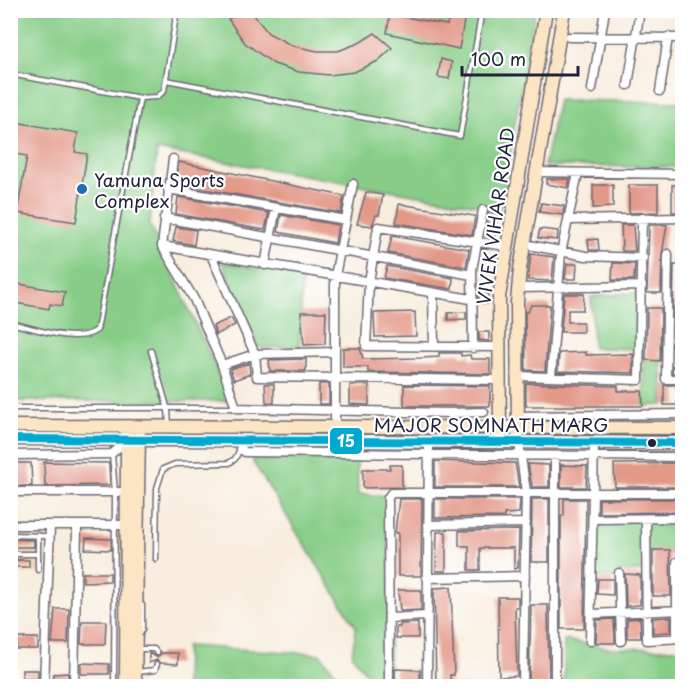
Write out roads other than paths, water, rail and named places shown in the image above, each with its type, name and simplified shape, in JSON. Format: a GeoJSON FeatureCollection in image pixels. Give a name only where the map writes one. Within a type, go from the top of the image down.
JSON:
{"type":"FeatureCollection","features":[{"type":"Feature","properties":{"kind":"main road","name":"VIVEK VIHAR ROAD"},"geometry":{"type":"LineString","coordinates":[[500,442],[499,297],[546,10]]}},
{"type":"Feature","properties":{"kind":"main road"},"geometry":{"type":"LineString","coordinates":[[519,443],[518,288],[564,10]]}},
{"type":"Feature","properties":{"kind":"main road"},"geometry":{"type":"LineString","coordinates":[[522,149],[540,152]]}},
{"type":"Feature","properties":{"kind":"main road","name":"MAJOR SOMNATH MARG"},"geometry":{"type":"LineString","coordinates":[[10,426],[500,428],[518,422],[573,422],[682,428]]}},
{"type":"Feature","properties":{"kind":"main road"},"geometry":{"type":"LineString","coordinates":[[133,427],[138,513],[135,687]]}},
{"type":"Feature","properties":{"kind":"main road","name":"MAJOR SOMNATH MARG"},"geometry":{"type":"LineString","coordinates":[[10,439],[133,440],[240,445],[429,442],[682,443]]}},
{"type":"Feature","properties":{"kind":"main road"},"geometry":{"type":"LineString","coordinates":[[126,687],[120,611],[121,492],[133,440]]}},
{"type":"Feature","properties":{"kind":"street"},"geometry":{"type":"LineString","coordinates":[[592,89],[605,10]]}},
{"type":"Feature","properties":{"kind":"street"},"geometry":{"type":"LineString","coordinates":[[628,85],[640,10]]}},
{"type":"Feature","properties":{"kind":"street"},"geometry":{"type":"LineString","coordinates":[[569,37],[682,38]]}},
{"type":"Feature","properties":{"kind":"street"},"geometry":{"type":"LineString","coordinates":[[660,91],[668,37]]}},
{"type":"Feature","properties":{"kind":"street"},"geometry":{"type":"LineString","coordinates":[[172,159],[162,246],[194,299],[222,365],[236,408],[484,412]]}},
{"type":"Feature","properties":{"kind":"street"},"geometry":{"type":"LineString","coordinates":[[537,172],[682,174]]}},
{"type":"Feature","properties":{"kind":"street"},"geometry":{"type":"LineString","coordinates":[[551,378],[561,253],[578,173]]}},
{"type":"Feature","properties":{"kind":"street"},"geometry":{"type":"LineString","coordinates":[[334,427],[336,277],[353,184]]}},
{"type":"Feature","properties":{"kind":"street"},"geometry":{"type":"LineString","coordinates":[[168,189],[346,220]]}},
{"type":"Feature","properties":{"kind":"street"},"geometry":{"type":"LineString","coordinates":[[265,266],[276,208]]}},
{"type":"Feature","properties":{"kind":"street"},"geometry":{"type":"LineString","coordinates":[[473,348],[472,275],[483,210]]}},
{"type":"Feature","properties":{"kind":"street"},"geometry":{"type":"LineString","coordinates":[[164,218],[472,275]]}},
{"type":"Feature","properties":{"kind":"street"},"geometry":{"type":"LineString","coordinates":[[518,376],[639,380],[642,218]]}},
{"type":"Feature","properties":{"kind":"street"},"geometry":{"type":"LineString","coordinates":[[569,220],[682,218]]}},
{"type":"Feature","properties":{"kind":"street"},"geometry":{"type":"LineString","coordinates":[[499,347],[366,346],[369,282],[378,227],[506,246]]}},
{"type":"Feature","properties":{"kind":"street"},"geometry":{"type":"LineString","coordinates":[[524,244],[561,253],[643,258]]}},
{"type":"Feature","properties":{"kind":"street"},"geometry":{"type":"LineString","coordinates":[[162,246],[265,266],[471,299]]}},
{"type":"Feature","properties":{"kind":"street"},"geometry":{"type":"LineString","coordinates":[[668,254],[666,379],[682,379]]}},
{"type":"Feature","properties":{"kind":"street"},"geometry":{"type":"LineString","coordinates":[[211,255],[255,354],[257,377],[500,380]]}},
{"type":"Feature","properties":{"kind":"street"},"geometry":{"type":"LineString","coordinates":[[518,288],[642,286]]}},
{"type":"Feature","properties":{"kind":"street"},"geometry":{"type":"LineString","coordinates":[[433,293],[434,345]]}},
{"type":"Feature","properties":{"kind":"street"},"geometry":{"type":"LineString","coordinates":[[222,365],[255,354],[335,352]]}},
{"type":"Feature","properties":{"kind":"street"},"geometry":{"type":"LineString","coordinates":[[449,413],[462,428]]}},
{"type":"Feature","properties":{"kind":"street"},"geometry":{"type":"LineString","coordinates":[[573,422],[682,414]]}},
{"type":"Feature","properties":{"kind":"street"},"geometry":{"type":"LineString","coordinates":[[10,455],[112,453],[133,440]]}},
{"type":"Feature","properties":{"kind":"street"},"geometry":{"type":"LineString","coordinates":[[428,687],[426,616],[429,442]]}},
{"type":"Feature","properties":{"kind":"street"},"geometry":{"type":"LineString","coordinates":[[519,443],[523,457],[526,492],[523,687]]}},
{"type":"Feature","properties":{"kind":"street"},"geometry":{"type":"LineString","coordinates":[[590,640],[594,443]]}},
{"type":"Feature","properties":{"kind":"street"},"geometry":{"type":"LineString","coordinates":[[240,445],[245,452],[555,458],[682,457]]}},
{"type":"Feature","properties":{"kind":"street"},"geometry":{"type":"LineString","coordinates":[[555,458],[555,687]]}},
{"type":"Feature","properties":{"kind":"street"},"geometry":{"type":"LineString","coordinates":[[10,492],[121,492]]}},
{"type":"Feature","properties":{"kind":"street"},"geometry":{"type":"LineString","coordinates":[[389,680],[389,495],[394,492],[682,493]]}},
{"type":"Feature","properties":{"kind":"street"},"geometry":{"type":"LineString","coordinates":[[593,519],[682,518]]}},
{"type":"Feature","properties":{"kind":"street"},"geometry":{"type":"LineString","coordinates":[[645,519],[647,640],[680,638],[676,562]]}},
{"type":"Feature","properties":{"kind":"street"},"geometry":{"type":"LineString","coordinates":[[428,525],[526,523]]}},
{"type":"Feature","properties":{"kind":"street"},"geometry":{"type":"LineString","coordinates":[[10,525],[121,525]]}},
{"type":"Feature","properties":{"kind":"street"},"geometry":{"type":"LineString","coordinates":[[44,687],[50,526]]}},
{"type":"Feature","properties":{"kind":"street"},"geometry":{"type":"LineString","coordinates":[[74,687],[77,526]]}},
{"type":"Feature","properties":{"kind":"street"},"geometry":{"type":"LineString","coordinates":[[619,573],[621,642]]}},
{"type":"Feature","properties":{"kind":"street"},"geometry":{"type":"LineString","coordinates":[[427,578],[525,576]]}},
{"type":"Feature","properties":{"kind":"street"},"geometry":{"type":"LineString","coordinates":[[591,614],[679,611]]}},
{"type":"Feature","properties":{"kind":"street"},"geometry":{"type":"LineString","coordinates":[[390,618],[426,616]]}},
{"type":"Feature","properties":{"kind":"street"},"geometry":{"type":"LineString","coordinates":[[456,685],[500,687]]}},
{"type":"Feature","properties":{"kind":"lane"},"geometry":{"type":"LineString","coordinates":[[10,74],[140,98],[162,95],[177,10]]}},
{"type":"Feature","properties":{"kind":"lane"},"geometry":{"type":"LineString","coordinates":[[166,80],[460,136],[482,10]]}},
{"type":"Feature","properties":{"kind":"lane"},"geometry":{"type":"LineString","coordinates":[[10,323],[74,336],[88,336],[97,330],[140,98]]}},
{"type":"Feature","properties":{"kind":"lane"},"geometry":{"type":"LineString","coordinates":[[151,351],[168,410],[169,427]]}},
{"type":"Feature","properties":{"kind":"lane"},"geometry":{"type":"LineString","coordinates":[[10,408],[168,410],[236,408]]}},
{"type":"Feature","properties":{"kind":"lane"},"geometry":{"type":"LineString","coordinates":[[156,559],[157,489],[164,470],[175,464],[229,463],[235,459],[240,445]]}},
{"type":"Feature","properties":{"kind":"lane"},"geometry":{"type":"LineString","coordinates":[[112,453],[115,457],[121,492]]}},
{"type":"Feature","properties":{"kind":"lane"},"geometry":{"type":"LineString","coordinates":[[10,535],[49,536]]}},
{"type":"Feature","properties":{"kind":"lane"},"geometry":{"type":"LineString","coordinates":[[38,535],[38,570]]}},
{"type":"Feature","properties":{"kind":"lane"},"geometry":{"type":"LineString","coordinates":[[10,554],[38,554]]}},
{"type":"Feature","properties":{"kind":"lane"},"geometry":{"type":"LineString","coordinates":[[114,687],[120,611]]}},
{"type":"Feature","properties":{"kind":"lane"},"geometry":{"type":"LineString","coordinates":[[136,643],[154,649],[157,653]]}},
{"type":"Feature","properties":{"kind":"lane"},"geometry":{"type":"LineString","coordinates":[[136,672],[155,670],[157,664]]}},
{"type":"Feature","properties":{"kind":"place","name":"Yamuna Sports Complex"},"geometry":{"type":"Point","coordinates":[82,189]}}]}
